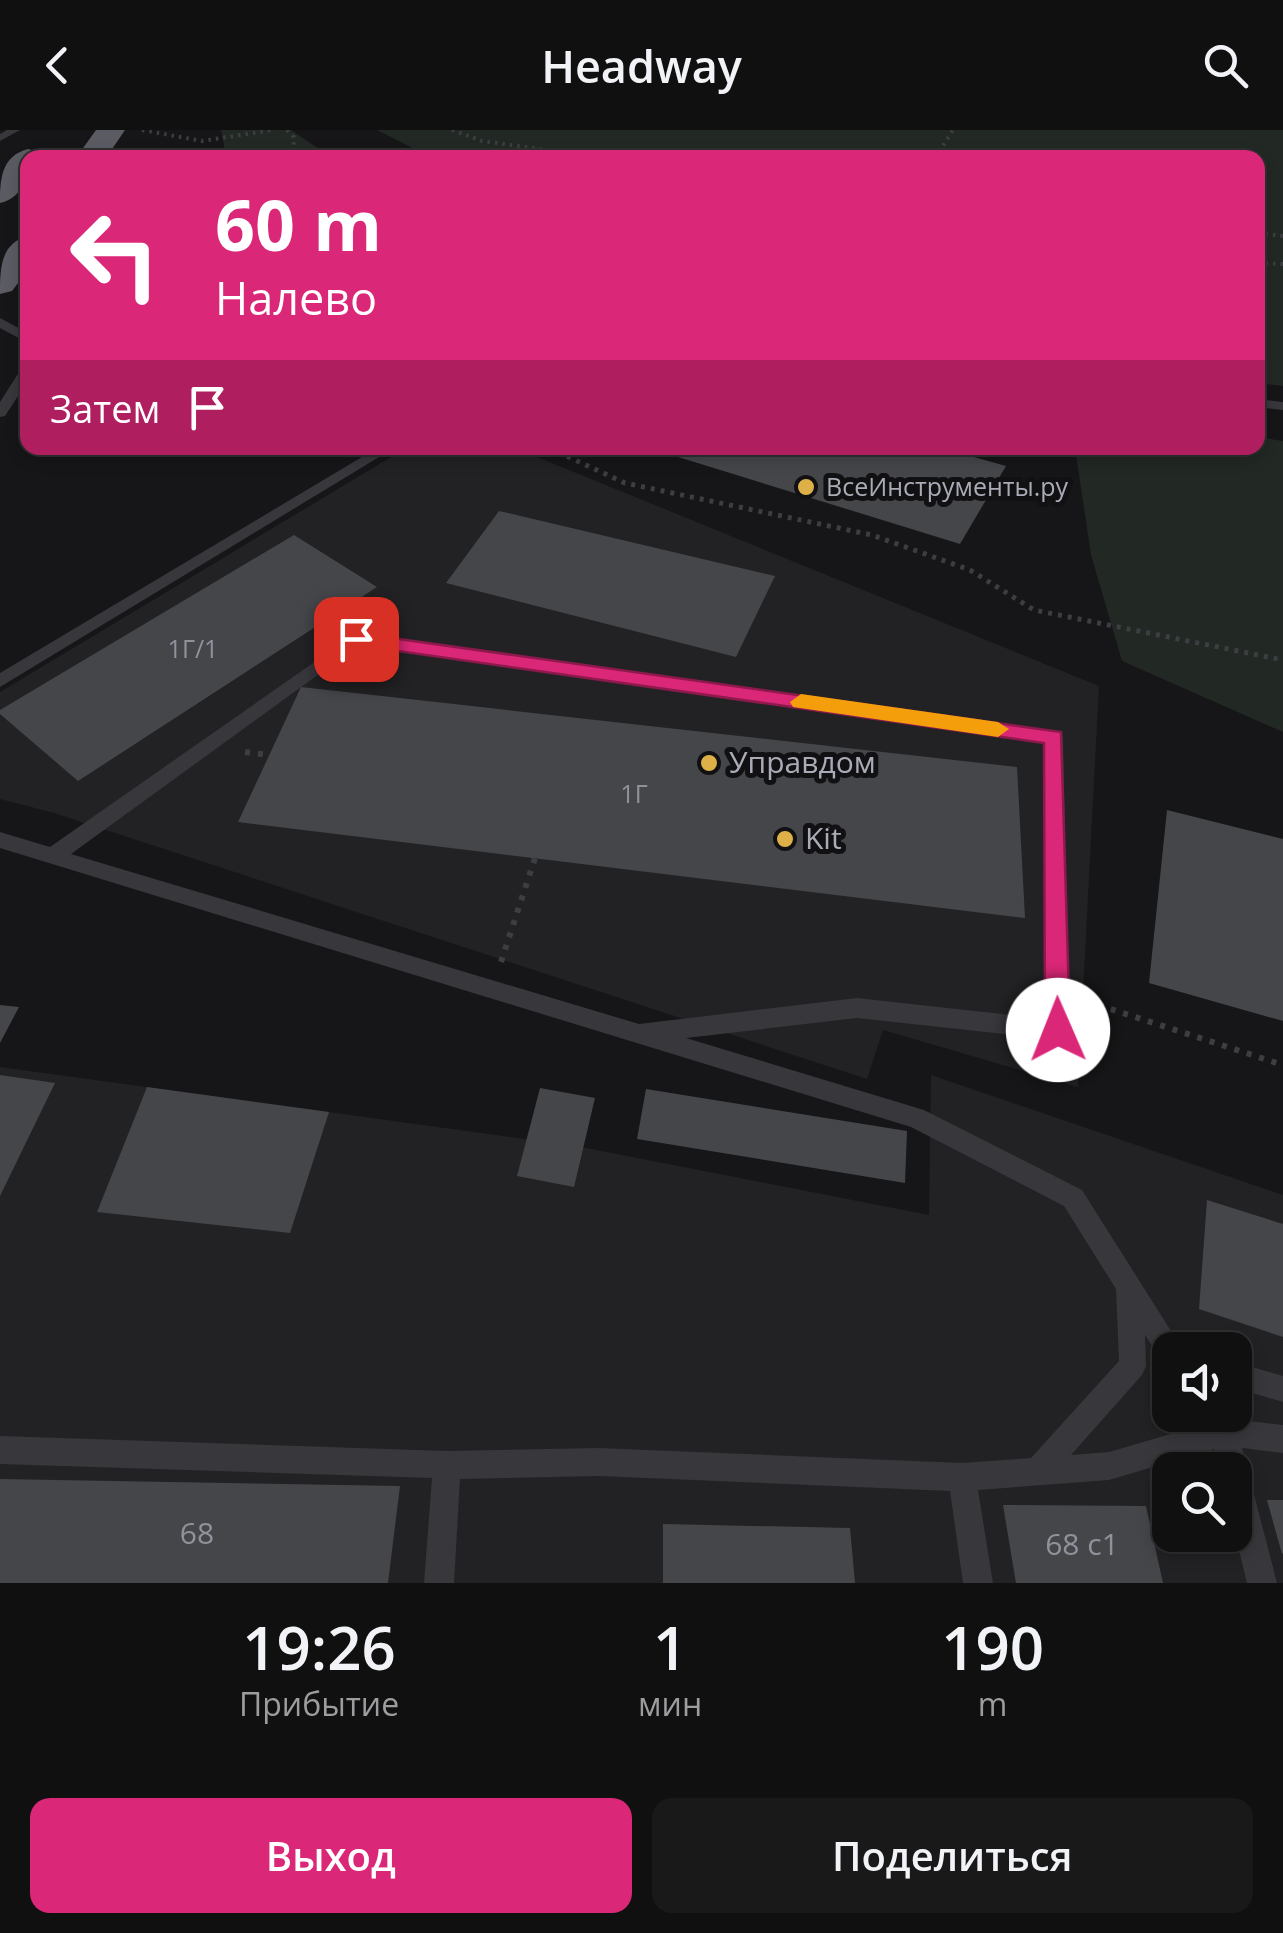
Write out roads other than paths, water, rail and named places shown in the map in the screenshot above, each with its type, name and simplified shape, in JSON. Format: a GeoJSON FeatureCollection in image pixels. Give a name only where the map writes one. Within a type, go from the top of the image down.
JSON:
{"type":"FeatureCollection","features":[{"type":"Feature","properties":{"kind":"highway"},"geometry":{"type":"LineString","coordinates":[[0,194],[20,168]]}},
{"type":"Feature","properties":{"kind":"highway"},"geometry":{"type":"LineString","coordinates":[[0,284],[20,257]]}},
{"type":"Feature","properties":{"kind":"lane"},"geometry":{"type":"LineString","coordinates":[[0,138],[15,130]]}},
{"type":"Feature","properties":{"kind":"lane"},"geometry":{"type":"LineString","coordinates":[[0,413],[20,382]]}},
{"type":"Feature","properties":{"kind":"lane"},"geometry":{"type":"LineString","coordinates":[[0,680],[375,455]]}},
{"type":"Feature","properties":{"kind":"lane"},"geometry":{"type":"LineString","coordinates":[[53,856],[356,639],[1054,737],[1058,1030],[856,1008],[639,1034]]}},
{"type":"Feature","properties":{"kind":"lane"},"geometry":{"type":"LineString","coordinates":[[0,840],[916,1118],[1073,1198],[1158,1332]]}},
{"type":"Feature","properties":{"kind":"lane"},"geometry":{"type":"LineString","coordinates":[[1037,1472],[1133,1366],[1128,1287]]}},
{"type":"Feature","properties":{"kind":"lane"},"geometry":{"type":"LineString","coordinates":[[1252,1380],[1283,1388]]}},
{"type":"Feature","properties":{"kind":"lane"},"geometry":{"type":"LineString","coordinates":[[0,1450],[446,1465],[599,1462],[962,1477],[1109,1466],[1196,1432]]}},
{"type":"Feature","properties":{"kind":"lane"},"geometry":{"type":"LineString","coordinates":[[1252,1432],[1283,1439]]}},
{"type":"Feature","properties":{"kind":"lane"},"geometry":{"type":"LineString","coordinates":[[440,1583],[446,1465]]}},
{"type":"Feature","properties":{"kind":"lane"},"geometry":{"type":"LineString","coordinates":[[962,1477],[978,1583]]}},
{"type":"Feature","properties":{"kind":"lane"},"geometry":{"type":"LineString","coordinates":[[1252,1544],[1262,1583]]}},
{"type":"Feature","properties":{"kind":"place","name":"ВсеИнструменты.ру"},"geometry":{"type":"Point","coordinates":[806,487]}},
{"type":"Feature","properties":{"kind":"place","name":"Управдом"},"geometry":{"type":"Point","coordinates":[709,763]}},
{"type":"Feature","properties":{"kind":"place","name":"Kit"},"geometry":{"type":"Point","coordinates":[785,839]}}]}
